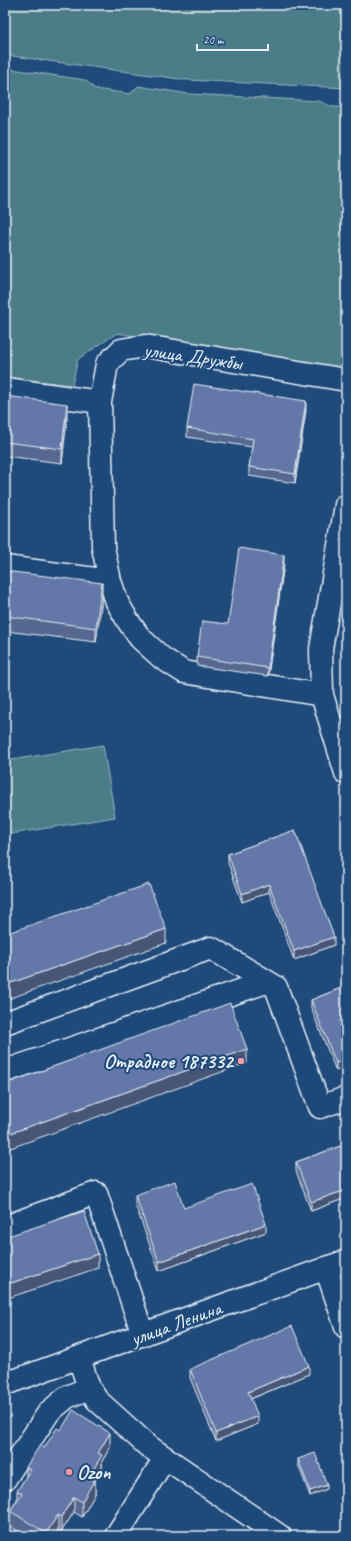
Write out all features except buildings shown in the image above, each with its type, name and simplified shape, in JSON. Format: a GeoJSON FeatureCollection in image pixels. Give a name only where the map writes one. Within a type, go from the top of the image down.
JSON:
{"type":"FeatureCollection","features":[{"type":"Feature","properties":{"kind":"street","name":"улица Дружбы"},"geometry":{"type":"LineString","coordinates":[[322,695],[184,672],[162,658],[140,638],[117,602],[110,580],[103,547],[100,402],[107,364],[122,350],[145,346],[346,380]]}},
{"type":"Feature","properties":{"kind":"street"},"geometry":{"type":"LineString","coordinates":[[5,389],[100,402]]}},
{"type":"Feature","properties":{"kind":"street"},"geometry":{"type":"LineString","coordinates":[[346,505],[321,649],[322,695],[346,773]]}},
{"type":"Feature","properties":{"kind":"street"},"geometry":{"type":"LineString","coordinates":[[5,567],[110,580]]}},
{"type":"Feature","properties":{"kind":"street"},"geometry":{"type":"LineString","coordinates":[[5,1023],[211,948],[276,987],[320,1107],[346,1098]]}},
{"type":"Feature","properties":{"kind":"street"},"geometry":{"type":"LineString","coordinates":[[5,1071],[266,982]]}},
{"type":"Feature","properties":{"kind":"street"},"geometry":{"type":"LineString","coordinates":[[5,1227],[96,1193],[142,1335]]}},
{"type":"Feature","properties":{"kind":"street"},"geometry":{"type":"LineString","coordinates":[[336,1265],[346,1327]]}},
{"type":"Feature","properties":{"kind":"street","name":"улица Ленина"},"geometry":{"type":"LineString","coordinates":[[5,1384],[336,1265]]}},
{"type":"Feature","properties":{"kind":"street"},"geometry":{"type":"LineString","coordinates":[[79,1358],[89,1388],[96,1400],[148,1446],[280,1536]]}},
{"type":"Feature","properties":{"kind":"street"},"geometry":{"type":"LineString","coordinates":[[5,1479],[49,1412],[67,1397],[89,1388]]}},
{"type":"Feature","properties":{"kind":"street"},"geometry":{"type":"LineString","coordinates":[[116,1536],[165,1458]]}},
{"type":"Feature","properties":{"kind":"green space"},"geometry":{"type":"Polygon","coordinates":[[[5,5],[300,5],[346,11],[346,88],[187,80],[5,55],[5,5]]]}},
{"type":"Feature","properties":{"kind":"green space"},"geometry":{"type":"Polygon","coordinates":[[[5,68],[85,80],[95,89],[130,94],[138,86],[189,94],[319,101],[329,106],[336,107],[346,104],[346,371],[117,333],[78,359],[72,385],[5,377],[5,68]]]}},
{"type":"Feature","properties":{"kind":"green space"},"geometry":{"type":"Polygon","coordinates":[[[103,745],[115,817],[5,835],[5,761],[103,745]]]}},
{"type":"Feature","properties":{"kind":"place","name":"Отрадное 187332"},"geometry":{"type":"Point","coordinates":[241,1061]}},
{"type":"Feature","properties":{"kind":"place","name":"Ozon"},"geometry":{"type":"Point","coordinates":[69,1472]}}]}
